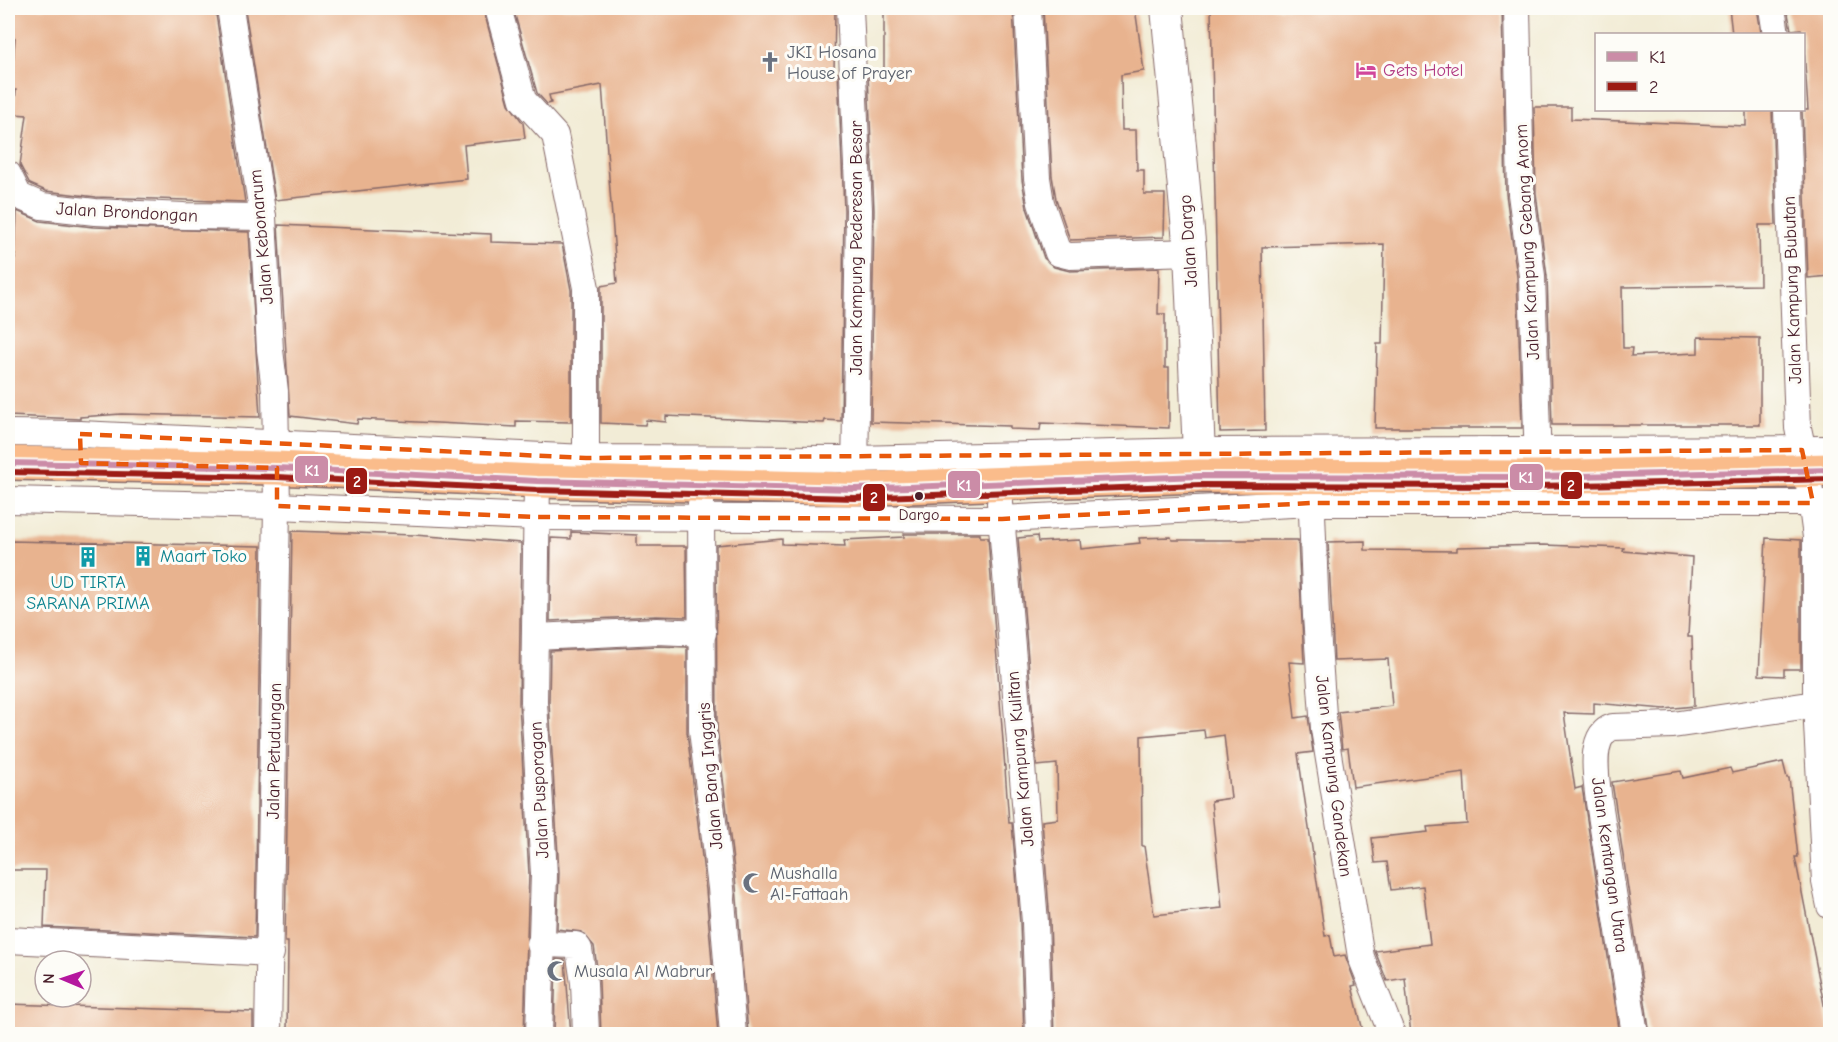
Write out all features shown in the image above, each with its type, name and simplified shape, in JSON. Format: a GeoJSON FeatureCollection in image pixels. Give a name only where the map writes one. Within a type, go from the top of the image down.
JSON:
{"type":"FeatureCollection","features":[{"type":"Feature","properties":{"kind":"main road"},"geometry":{"type":"LineString","coordinates":[[8,463],[80,448],[276,456],[537,481],[586,470],[701,485],[855,474],[999,484],[1199,463],[1311,489],[1448,463],[1538,464],[1698,475],[1818,460]]}},
{"type":"Feature","properties":{"kind":"street","name":"Jalan Kebonarum"},"geometry":{"type":"LineString","coordinates":[[230,8],[263,217],[276,456]]}},
{"type":"Feature","properties":{"kind":"street"},"geometry":{"type":"LineString","coordinates":[[498,8],[523,100],[555,135],[586,288],[586,470]]}},
{"type":"Feature","properties":{"kind":"street","name":"Jalan Kampung Pederesan Besar"},"geometry":{"type":"LineString","coordinates":[[850,8],[859,210],[855,474]]}},
{"type":"Feature","properties":{"kind":"street"},"geometry":{"type":"LineString","coordinates":[[1028,8],[1032,104],[1041,203],[1054,247],[1058,253],[1070,256],[1190,252]]}},
{"type":"Feature","properties":{"kind":"street","name":"Jalan Dargo"},"geometry":{"type":"LineString","coordinates":[[1167,8],[1190,252],[1199,463]]}},
{"type":"Feature","properties":{"kind":"street","name":"Jalan Kampung Gebang Anom"},"geometry":{"type":"LineString","coordinates":[[1517,8],[1521,194],[1532,276],[1538,464]]}},
{"type":"Feature","properties":{"kind":"street"},"geometry":{"type":"LineString","coordinates":[[1772,8],[1776,33]]}},
{"type":"Feature","properties":{"kind":"street","name":"Jalan Kampung Bubutan"},"geometry":{"type":"LineString","coordinates":[[1787,111],[1794,371],[1798,428],[1818,460],[1822,503],[1816,537],[1816,704],[1829,894]]}},
{"type":"Feature","properties":{"kind":"street","name":"Jalan Brondongan"},"geometry":{"type":"LineString","coordinates":[[8,174],[19,196],[42,206],[184,216],[263,217]]}},
{"type":"Feature","properties":{"kind":"street"},"geometry":{"type":"LineString","coordinates":[[8,433],[80,448]]}},
{"type":"Feature","properties":{"kind":"street"},"geometry":{"type":"LineString","coordinates":[[276,456],[586,470],[855,474],[1199,463],[1448,463]]}},
{"type":"Feature","properties":{"kind":"street","name":"Jalan Petudungan"},"geometry":{"type":"LineString","coordinates":[[268,1035],[271,953],[276,456]]}},
{"type":"Feature","properties":{"kind":"street"},"geometry":{"type":"LineString","coordinates":[[8,500],[277,506],[536,517],[1002,519],[1311,489],[1698,475],[1822,503]]}},
{"type":"Feature","properties":{"kind":"street","name":"Jalan Pusporagan"},"geometry":{"type":"LineString","coordinates":[[537,481],[534,702],[544,874],[540,944],[539,1035]]}},
{"type":"Feature","properties":{"kind":"street","name":"Jalan Kampung Kulitan"},"geometry":{"type":"LineString","coordinates":[[999,484],[1018,741],[1035,922],[1039,1035]]}},
{"type":"Feature","properties":{"kind":"street","name":"Jalan Bang Inggris"},"geometry":{"type":"LineString","coordinates":[[701,485],[702,730],[723,900],[732,1035]]}},
{"type":"Feature","properties":{"kind":"street","name":"Jalan Kampung Gandekan"},"geometry":{"type":"LineString","coordinates":[[1311,489],[1316,616],[1326,741],[1359,948],[1392,1035]]}},
{"type":"Feature","properties":{"kind":"street"},"geometry":{"type":"LineString","coordinates":[[536,637],[657,632],[703,633]]}},
{"type":"Feature","properties":{"kind":"street","name":"Jalan Kentangan Utara"},"geometry":{"type":"LineString","coordinates":[[1635,1035],[1599,802],[1596,776],[1600,736],[1605,729],[1612,727],[1673,726],[1816,704]]}},
{"type":"Feature","properties":{"kind":"street"},"geometry":{"type":"LineString","coordinates":[[8,940],[271,953]]}},
{"type":"Feature","properties":{"kind":"street"},"geometry":{"type":"LineString","coordinates":[[540,944],[576,945],[579,949],[584,974],[586,1035]]}},
{"type":"Feature","properties":{"kind":"highlighted area"},"geometry":{"type":"Polygon","coordinates":[[[80,434],[586,458],[1802,450],[1813,503],[1312,503],[1002,519],[536,517],[277,506],[277,468],[81,463],[80,434]]]}},
{"type":"Feature","properties":{"kind":"building"},"geometry":{"type":"Polygon","coordinates":[[[10,8],[215,8],[245,202],[96,197],[46,191],[30,184],[20,165],[27,115],[14,114],[16,90],[11,90],[15,38],[10,38],[10,8]]]}},
{"type":"Feature","properties":{"kind":"building"},"geometry":{"type":"Polygon","coordinates":[[[362,8],[483,8],[509,104],[523,123],[525,138],[464,145],[467,179],[275,200],[245,9],[362,10],[362,8]]]}},
{"type":"Feature","properties":{"kind":"building"},"geometry":{"type":"Polygon","coordinates":[[[513,8],[835,8],[834,73],[838,73],[844,210],[841,421],[825,420],[824,423],[666,416],[666,422],[646,420],[645,425],[601,423],[601,286],[617,283],[602,85],[549,95],[551,103],[547,104],[537,93],[513,8]]]}},
{"type":"Feature","properties":{"kind":"building"},"geometry":{"type":"Polygon","coordinates":[[[884,8],[1013,8],[1022,180],[1027,208],[1044,258],[1054,267],[1070,271],[1159,268],[1158,314],[1165,314],[1165,368],[1169,368],[1169,428],[1041,423],[1040,430],[1010,429],[1010,426],[871,422],[874,210],[868,74],[884,74],[884,8]]]}},
{"type":"Feature","properties":{"kind":"building"},"geometry":{"type":"Polygon","coordinates":[[[1043,8],[1135,8],[1144,71],[1121,75],[1122,130],[1136,130],[1137,170],[1144,170],[1144,194],[1165,194],[1164,237],[1070,240],[1056,199],[1052,176],[1043,8]]]}},
{"type":"Feature","properties":{"kind":"building"},"geometry":{"type":"Polygon","coordinates":[[[1211,8],[1502,8],[1506,194],[1517,277],[1522,428],[1375,428],[1377,344],[1382,344],[1384,244],[1262,247],[1265,431],[1220,432],[1211,8]]]}},
{"type":"Feature","properties":{"kind":"building"},"geometry":{"type":"Polygon","coordinates":[[[1729,8],[1757,8],[1761,33],[1732,33],[1729,8]]]}},
{"type":"Feature","properties":{"kind":"building"},"geometry":{"type":"Polygon","coordinates":[[[1787,8],[1830,8],[1830,276],[1808,278],[1802,111],[1808,110],[1805,33],[1801,29],[1791,30],[1787,8]]]}},
{"type":"Feature","properties":{"kind":"building"},"geometry":{"type":"Polygon","coordinates":[[[1534,107],[1571,107],[1571,119],[1746,126],[1746,111],[1772,111],[1776,225],[1759,225],[1760,285],[1622,287],[1623,348],[1632,348],[1631,356],[1698,353],[1698,337],[1760,338],[1760,425],[1552,425],[1547,276],[1536,193],[1534,107]]]}},
{"type":"Feature","properties":{"kind":"building"},"geometry":{"type":"Polygon","coordinates":[[[17,211],[40,221],[93,227],[249,232],[260,417],[121,414],[80,417],[80,419],[8,416],[8,259],[15,259],[17,211]]]}},
{"type":"Feature","properties":{"kind":"building"},"geometry":{"type":"Polygon","coordinates":[[[278,225],[491,234],[491,242],[562,244],[571,290],[571,422],[516,421],[516,427],[358,419],[357,424],[290,416],[278,225]]]}},
{"type":"Feature","properties":{"kind":"building"},"geometry":{"type":"Polygon","coordinates":[[[292,531],[414,535],[521,543],[519,703],[529,874],[524,1035],[420,1035],[420,1032],[334,1031],[334,1035],[287,1035],[288,942],[285,942],[292,531]]]}},
{"type":"Feature","properties":{"kind":"building"},"geometry":{"type":"Polygon","coordinates":[[[571,532],[637,535],[637,546],[686,546],[687,617],[656,616],[550,621],[551,538],[571,539],[571,532]]]}},
{"type":"Feature","properties":{"kind":"building"},"geometry":{"type":"Polygon","coordinates":[[[904,534],[980,534],[980,537],[988,537],[1009,823],[1012,823],[1020,923],[1024,1035],[748,1033],[736,886],[717,729],[716,545],[782,539],[782,544],[845,546],[844,540],[904,537],[904,534]]]}},
{"type":"Feature","properties":{"kind":"building"},"geometry":{"type":"Polygon","coordinates":[[[1037,536],[1038,542],[1080,540],[1081,549],[1140,543],[1139,538],[1298,540],[1304,663],[1289,662],[1295,718],[1308,716],[1313,752],[1298,754],[1325,936],[1330,935],[1334,957],[1345,955],[1356,985],[1352,986],[1364,1035],[1054,1035],[1050,921],[1042,821],[1058,819],[1057,764],[1037,766],[1018,538],[1037,536]],[[1204,730],[1141,736],[1142,846],[1144,846],[1154,915],[1222,908],[1211,801],[1231,798],[1224,735],[1205,738],[1204,730]]]}},
{"type":"Feature","properties":{"kind":"building"},"geometry":{"type":"Polygon","coordinates":[[[1766,538],[1801,540],[1801,669],[1784,669],[1784,676],[1759,675],[1766,538]]]}},
{"type":"Feature","properties":{"kind":"building"},"geometry":{"type":"Polygon","coordinates":[[[8,541],[261,546],[255,937],[44,927],[46,870],[8,870],[8,541]]]}},
{"type":"Feature","properties":{"kind":"building"},"geometry":{"type":"Polygon","coordinates":[[[1365,541],[1365,550],[1457,551],[1457,547],[1544,545],[1624,548],[1623,551],[1692,557],[1688,637],[1692,637],[1694,706],[1665,709],[1594,703],[1594,714],[1564,713],[1575,789],[1582,787],[1620,1035],[1411,1035],[1405,978],[1387,981],[1375,951],[1430,944],[1423,886],[1391,890],[1387,862],[1375,863],[1372,838],[1428,832],[1427,827],[1467,824],[1464,772],[1353,787],[1348,748],[1342,749],[1338,712],[1392,706],[1388,659],[1334,661],[1328,542],[1365,541]]]}},
{"type":"Feature","properties":{"kind":"building"},"geometry":{"type":"Polygon","coordinates":[[[657,646],[687,647],[687,732],[706,890],[718,1035],[601,1035],[599,982],[594,946],[582,932],[557,929],[559,873],[549,702],[550,651],[657,646]]]}},
{"type":"Feature","properties":{"kind":"building"},"geometry":{"type":"Polygon","coordinates":[[[1783,762],[1787,778],[1789,778],[1798,857],[1795,857],[1830,1035],[1650,1035],[1612,782],[1681,771],[1683,778],[1730,768],[1732,773],[1783,762]]]}},
{"type":"Feature","properties":{"kind":"building"},"geometry":{"type":"Polygon","coordinates":[[[556,959],[565,960],[571,1035],[554,1035],[556,959]]]}},
{"type":"Feature","properties":{"kind":"building"},"geometry":{"type":"Polygon","coordinates":[[[8,1004],[33,1005],[33,1009],[93,1009],[93,1007],[253,1012],[253,1035],[8,1035],[8,1004]]]}},
{"type":"Feature","properties":{"kind":"transit line","name":"K1"},"geometry":{"type":"LineString","coordinates":[[8,463],[277,468],[537,481],[855,489],[1200,476],[1538,477],[1830,470]]}},
{"type":"Feature","properties":{"kind":"transit line","name":"2"},"geometry":{"type":"LineString","coordinates":[[8,472],[277,477],[537,490],[855,498],[1200,485],[1538,486],[1830,479]]}},
{"type":"Feature","properties":{"kind":"place","name":"JKI Hosana House of Prayer"},"geometry":{"type":"Point","coordinates":[770,62]}},
{"type":"Feature","properties":{"kind":"place","name":"Gets Hotel"},"geometry":{"type":"Point","coordinates":[1366,70]}},
{"type":"Feature","properties":{"kind":"place","name":"Dargo"},"geometry":{"type":"Point","coordinates":[919,496]}},
{"type":"Feature","properties":{"kind":"place","name":"Maart Toko"},"geometry":{"type":"Point","coordinates":[143,556]}},
{"type":"Feature","properties":{"kind":"place","name":"UD TIRTA SARANA PRIMA"},"geometry":{"type":"Point","coordinates":[88,557]}},
{"type":"Feature","properties":{"kind":"place","name":"Mushalla Al-Fattaah"},"geometry":{"type":"Point","coordinates":[753,883]}},
{"type":"Feature","properties":{"kind":"place","name":"Musala Al Mabrur"},"geometry":{"type":"Point","coordinates":[557,971]}}]}
